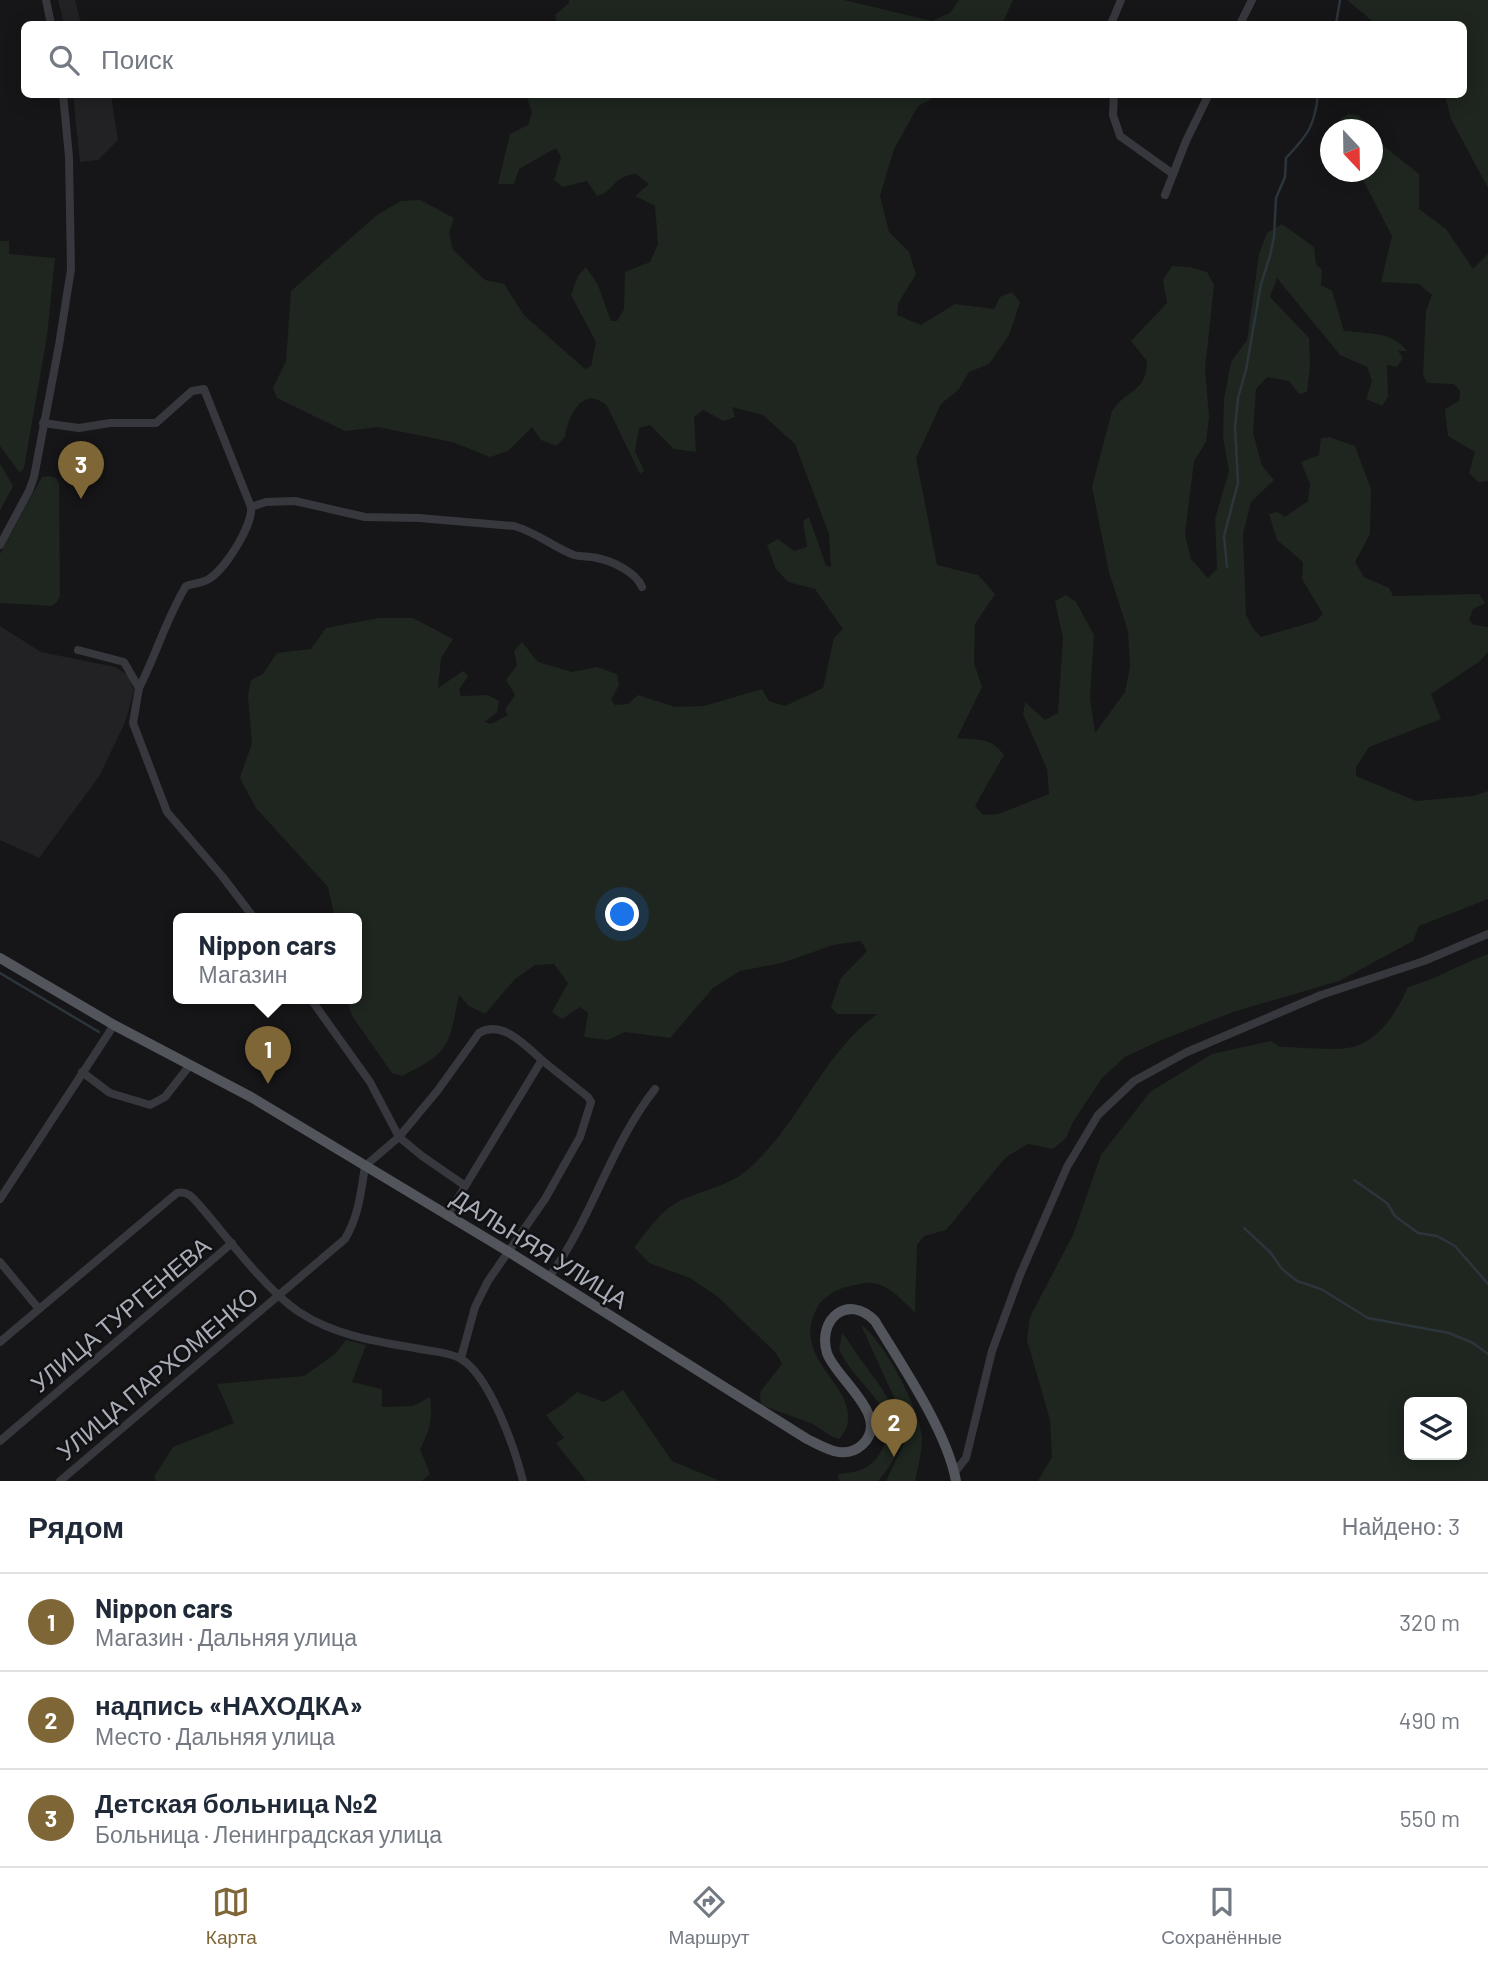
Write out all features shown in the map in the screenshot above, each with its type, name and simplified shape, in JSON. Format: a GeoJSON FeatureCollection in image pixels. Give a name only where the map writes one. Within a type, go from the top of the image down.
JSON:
{"type":"FeatureCollection","features":[{"type":"Feature","properties":{"kind":"main road","name":"ДАЛЬНЯЯ УЛИЦА"},"geometry":{"type":"LineString","coordinates":[[0,958],[114,1025],[251,1097],[509,1252],[807,1439],[827,1449],[844,1453],[867,1440],[871,1427],[868,1413],[859,1396],[833,1366],[825,1345],[827,1326],[836,1314],[849,1308],[860,1309],[875,1321],[939,1433],[955,1476]]}},
{"type":"Feature","properties":{"kind":"street"},"geometry":{"type":"LineString","coordinates":[[46,0],[50,21]]}},
{"type":"Feature","properties":{"kind":"street"},"geometry":{"type":"LineString","coordinates":[[1112,21],[1121,0]]}},
{"type":"Feature","properties":{"kind":"street"},"geometry":{"type":"LineString","coordinates":[[1242,21],[1252,0]]}},
{"type":"Feature","properties":{"kind":"street"},"geometry":{"type":"LineString","coordinates":[[0,545],[29,491],[38,461],[71,269],[69,157],[63,98]]}},
{"type":"Feature","properties":{"kind":"street"},"geometry":{"type":"LineString","coordinates":[[1114,98],[1113,115],[1120,136],[1173,174]]}},
{"type":"Feature","properties":{"kind":"street"},"geometry":{"type":"LineString","coordinates":[[1165,195],[1207,98]]}},
{"type":"Feature","properties":{"kind":"street"},"geometry":{"type":"LineString","coordinates":[[43,423],[79,428],[110,423],[156,423],[192,391],[204,389],[251,507],[251,519],[220,569],[208,579],[186,586],[173,607],[156,654],[139,688],[133,723],[167,812],[250,913]]}},
{"type":"Feature","properties":{"kind":"street"},"geometry":{"type":"LineString","coordinates":[[251,507],[266,502],[295,501],[365,517],[419,518],[514,526],[528,529],[576,555],[598,558],[617,565],[639,579],[642,587]]}},
{"type":"Feature","properties":{"kind":"street"},"geometry":{"type":"LineString","coordinates":[[78,650],[124,662],[139,688]]}},
{"type":"Feature","properties":{"kind":"street"},"geometry":{"type":"LineString","coordinates":[[955,1476],[966,1458],[992,1351],[1020,1275],[1067,1167],[1098,1115],[1134,1081],[1187,1052],[1321,995],[1424,961],[1488,934]]}},
{"type":"Feature","properties":{"kind":"street"},"geometry":{"type":"LineString","coordinates":[[314,1004],[370,1082],[400,1137],[464,1185]]}},
{"type":"Feature","properties":{"kind":"street"},"geometry":{"type":"LineString","coordinates":[[0,1199],[114,1025]]}},
{"type":"Feature","properties":{"kind":"street"},"geometry":{"type":"LineString","coordinates":[[365,1166],[400,1137],[479,1033],[487,1028],[502,1029],[591,1102],[580,1137],[545,1199],[483,1289],[475,1307],[461,1359]]}},
{"type":"Feature","properties":{"kind":"street"},"geometry":{"type":"LineString","coordinates":[[447,1216],[543,1061]]}},
{"type":"Feature","properties":{"kind":"street"},"geometry":{"type":"LineString","coordinates":[[82,1072],[110,1093],[150,1105],[165,1097],[190,1065]]}},
{"type":"Feature","properties":{"kind":"street"},"geometry":{"type":"LineString","coordinates":[[548,1277],[580,1228],[640,1108],[654,1089]]}},
{"type":"Feature","properties":{"kind":"street","name":"УЛИЦА ПАРХОМЕНКО"},"geometry":{"type":"LineString","coordinates":[[60,1481],[345,1239],[360,1205],[365,1166]]}},
{"type":"Feature","properties":{"kind":"street"},"geometry":{"type":"LineString","coordinates":[[0,1342],[177,1193],[183,1191],[279,1295],[299,1312],[329,1328],[353,1336],[461,1359],[477,1374],[498,1410],[523,1481]]}},
{"type":"Feature","properties":{"kind":"street","name":"УЛИЦА ТУРГЕНЕВА"},"geometry":{"type":"LineString","coordinates":[[0,1441],[232,1243]]}},
{"type":"Feature","properties":{"kind":"street"},"geometry":{"type":"LineString","coordinates":[[0,1262],[39,1309]]}},
{"type":"Feature","properties":{"kind":"shaded area"},"geometry":{"type":"Polygon","coordinates":[[[58,0],[75,0],[80,21],[63,21],[58,0]]]}},
{"type":"Feature","properties":{"kind":"shaded area"},"geometry":{"type":"Polygon","coordinates":[[[569,0],[844,0],[932,21],[556,21],[555,15],[569,0]]]}},
{"type":"Feature","properties":{"kind":"shaded area"},"geometry":{"type":"Polygon","coordinates":[[[959,0],[1013,0],[1003,21],[932,21],[950,13],[959,0]]]}},
{"type":"Feature","properties":{"kind":"shaded area"},"geometry":{"type":"Polygon","coordinates":[[[1347,0],[1488,0],[1488,188],[1451,119],[1446,98],[1467,98],[1467,21],[1372,21],[1347,0]]]}},
{"type":"Feature","properties":{"kind":"shaded area"},"geometry":{"type":"Polygon","coordinates":[[[73,98],[111,98],[118,140],[98,160],[80,162],[73,98]]]}},
{"type":"Feature","properties":{"kind":"shaded area"},"geometry":{"type":"Polygon","coordinates":[[[527,98],[933,98],[918,106],[894,149],[880,196],[889,232],[909,252],[916,274],[898,304],[897,315],[921,325],[955,304],[994,309],[1000,297],[1012,292],[1020,302],[1009,335],[989,364],[969,372],[959,389],[941,404],[916,458],[937,565],[978,575],[995,594],[975,624],[974,663],[982,687],[957,738],[989,742],[1004,755],[975,806],[983,815],[998,814],[1049,794],[1047,769],[1023,714],[1025,702],[1045,720],[1058,713],[1063,638],[1055,601],[1066,595],[1076,602],[1094,635],[1090,698],[1095,733],[1125,692],[1130,667],[1128,631],[1109,572],[1092,487],[1112,411],[1139,385],[1146,372],[1147,361],[1131,341],[1167,303],[1163,280],[1172,266],[1207,272],[1214,285],[1205,369],[1209,417],[1206,442],[1194,461],[1185,534],[1191,559],[1208,578],[1217,569],[1215,519],[1229,471],[1223,437],[1224,399],[1231,362],[1247,340],[1259,254],[1267,233],[1282,224],[1314,247],[1316,264],[1322,270],[1321,285],[1332,291],[1344,331],[1387,337],[1395,340],[1407,351],[1398,351],[1403,358],[1397,367],[1387,365],[1388,397],[1382,406],[1366,399],[1372,381],[1367,367],[1340,355],[1277,278],[1270,297],[1309,338],[1310,366],[1307,392],[1299,394],[1289,381],[1267,377],[1256,389],[1253,433],[1262,466],[1274,480],[1251,502],[1243,534],[1246,615],[1254,630],[1261,637],[1316,621],[1323,614],[1302,579],[1303,562],[1277,540],[1269,514],[1278,512],[1285,517],[1308,501],[1310,484],[1301,462],[1319,455],[1321,438],[1329,437],[1355,446],[1371,489],[1370,534],[1355,562],[1364,577],[1389,588],[1393,596],[1479,594],[1485,603],[1473,609],[1469,620],[1474,625],[1488,627],[1488,652],[1480,661],[1431,694],[1441,719],[1369,747],[1356,767],[1356,776],[1416,801],[1473,796],[1488,791],[1488,899],[1419,926],[1413,941],[1339,981],[1233,1012],[1125,1057],[1102,1078],[1073,1122],[1066,1138],[1053,1149],[1028,1144],[1006,1157],[946,1230],[924,1236],[917,1245],[915,1313],[893,1292],[873,1283],[844,1288],[825,1298],[816,1310],[811,1327],[811,1342],[816,1356],[847,1406],[847,1425],[839,1439],[813,1424],[761,1405],[760,1392],[782,1364],[776,1353],[718,1297],[690,1278],[649,1263],[634,1247],[670,1207],[688,1197],[729,1182],[747,1170],[781,1133],[840,1049],[877,1014],[837,1014],[831,1007],[841,978],[867,951],[861,941],[833,945],[782,963],[740,971],[713,988],[670,1038],[625,1032],[608,1040],[584,1037],[588,1013],[580,1007],[562,1019],[552,1012],[568,983],[554,964],[535,965],[515,979],[485,1014],[469,1006],[459,995],[445,1046],[430,1060],[402,1076],[392,1073],[352,1016],[348,1004],[362,1004],[362,913],[334,913],[328,887],[256,808],[240,778],[252,743],[248,696],[251,680],[263,674],[277,653],[311,649],[326,628],[379,618],[413,618],[453,639],[441,658],[438,688],[463,671],[468,676],[459,690],[461,696],[488,695],[499,701],[497,712],[485,722],[491,724],[508,715],[505,710],[515,695],[506,680],[517,665],[514,651],[522,642],[538,662],[572,672],[597,667],[617,674],[619,685],[611,700],[615,705],[628,704],[638,695],[675,707],[704,706],[762,689],[769,701],[785,706],[823,688],[834,638],[843,629],[815,589],[788,582],[776,569],[767,545],[778,539],[794,551],[807,547],[803,521],[809,517],[826,566],[831,567],[829,534],[795,444],[763,415],[732,407],[735,417],[724,421],[703,410],[694,417],[696,452],[674,449],[650,425],[639,428],[635,451],[644,471],[640,474],[607,406],[598,400],[591,399],[578,405],[569,420],[565,437],[556,446],[541,440],[532,427],[508,451],[490,457],[452,442],[378,427],[345,431],[277,398],[273,388],[286,361],[291,291],[377,215],[401,201],[420,200],[454,218],[449,233],[453,250],[485,280],[504,284],[524,315],[585,369],[591,366],[596,342],[571,295],[578,276],[586,267],[598,285],[611,321],[617,321],[624,309],[625,272],[650,262],[658,244],[655,206],[635,196],[649,184],[636,174],[628,175],[597,196],[587,181],[563,187],[554,180],[561,157],[556,148],[519,169],[514,184],[498,184],[510,134],[528,125],[532,112],[527,98]]]}},
{"type":"Feature","properties":{"kind":"shaded area"},"geometry":{"type":"Polygon","coordinates":[[[1348,114],[1358,115],[1362,119],[1341,119],[1348,114]]]}},
{"type":"Feature","properties":{"kind":"shaded area"},"geometry":{"type":"Polygon","coordinates":[[[1383,145],[1419,174],[1419,209],[1446,229],[1473,269],[1488,254],[1488,481],[1478,482],[1469,473],[1475,452],[1448,436],[1445,409],[1459,401],[1460,391],[1454,384],[1427,383],[1423,375],[1426,311],[1432,295],[1419,284],[1381,282],[1392,236],[1364,182],[1383,182],[1383,145]]]}},
{"type":"Feature","properties":{"kind":"shaded area"},"geometry":{"type":"Polygon","coordinates":[[[0,241],[9,241],[9,254],[55,258],[47,336],[24,468],[20,473],[0,446],[0,241]]]}},
{"type":"Feature","properties":{"kind":"shaded area"},"geometry":{"type":"Polygon","coordinates":[[[0,464],[13,486],[0,511],[0,464]]]}},
{"type":"Feature","properties":{"kind":"shaded area"},"geometry":{"type":"Polygon","coordinates":[[[42,477],[56,478],[59,484],[60,596],[51,606],[0,603],[0,554],[42,477]]]}},
{"type":"Feature","properties":{"kind":"shaded area"},"geometry":{"type":"Polygon","coordinates":[[[0,626],[41,652],[115,667],[129,676],[134,691],[125,722],[100,775],[39,858],[0,840],[0,626]]]}},
{"type":"Feature","properties":{"kind":"shaded area"},"geometry":{"type":"Polygon","coordinates":[[[1488,954],[1488,1481],[1038,1481],[1052,1457],[1050,1420],[1027,1340],[1030,1317],[1073,1235],[1101,1155],[1150,1092],[1212,1054],[1271,1041],[1280,1047],[1328,1049],[1353,1047],[1363,1043],[1387,1023],[1408,987],[1488,954]]]}},
{"type":"Feature","properties":{"kind":"shaded area"},"geometry":{"type":"Polygon","coordinates":[[[861,1325],[890,1360],[915,1411],[922,1438],[915,1481],[886,1481],[906,1439],[897,1404],[861,1325]]]}},
{"type":"Feature","properties":{"kind":"shaded area"},"geometry":{"type":"Polygon","coordinates":[[[842,1333],[882,1390],[897,1418],[898,1448],[891,1464],[878,1481],[839,1481],[838,1474],[857,1471],[872,1463],[886,1441],[888,1430],[877,1400],[850,1368],[839,1350],[842,1333]]]}},
{"type":"Feature","properties":{"kind":"shaded area"},"geometry":{"type":"Polygon","coordinates":[[[346,1340],[366,1345],[352,1382],[382,1389],[382,1407],[413,1406],[430,1397],[430,1424],[420,1449],[430,1474],[422,1481],[156,1481],[154,1477],[173,1447],[234,1423],[217,1384],[304,1376],[335,1354],[346,1340]]]}},
{"type":"Feature","properties":{"kind":"shaded area"},"geometry":{"type":"Polygon","coordinates":[[[623,1390],[672,1461],[720,1481],[586,1481],[556,1443],[564,1438],[546,1415],[577,1392],[604,1402],[623,1390]]]}},
{"type":"Feature","properties":{"kind":"waterway"},"geometry":{"type":"LineString","coordinates":[[1336,21],[1340,0]]}},
{"type":"Feature","properties":{"kind":"waterway"},"geometry":{"type":"LineString","coordinates":[[1227,567],[1224,536],[1238,483],[1235,427],[1238,398],[1246,370],[1261,284],[1274,237],[1276,198],[1285,177],[1286,158],[1309,130],[1317,98]]}},
{"type":"Feature","properties":{"kind":"waterway"},"geometry":{"type":"LineString","coordinates":[[0,973],[99,1032]]}},
{"type":"Feature","properties":{"kind":"waterway"},"geometry":{"type":"LineString","coordinates":[[1354,1180],[1387,1203],[1395,1216],[1418,1233],[1437,1236],[1455,1246],[1488,1284]]}},
{"type":"Feature","properties":{"kind":"waterway"},"geometry":{"type":"LineString","coordinates":[[1244,1228],[1270,1252],[1282,1269],[1297,1281],[1321,1289],[1368,1318],[1449,1333],[1473,1343],[1488,1354]]}},
{"type":"Feature","properties":{"kind":"place","name":"Детская больница №2"},"geometry":{"type":"Point","coordinates":[81,499]}},
{"type":"Feature","properties":{"kind":"place","name":"Nippon cars"},"geometry":{"type":"Point","coordinates":[268,1084]}},
{"type":"Feature","properties":{"kind":"place","name":"надпись «НАХОДКА»"},"geometry":{"type":"Point","coordinates":[894,1457]}}]}
